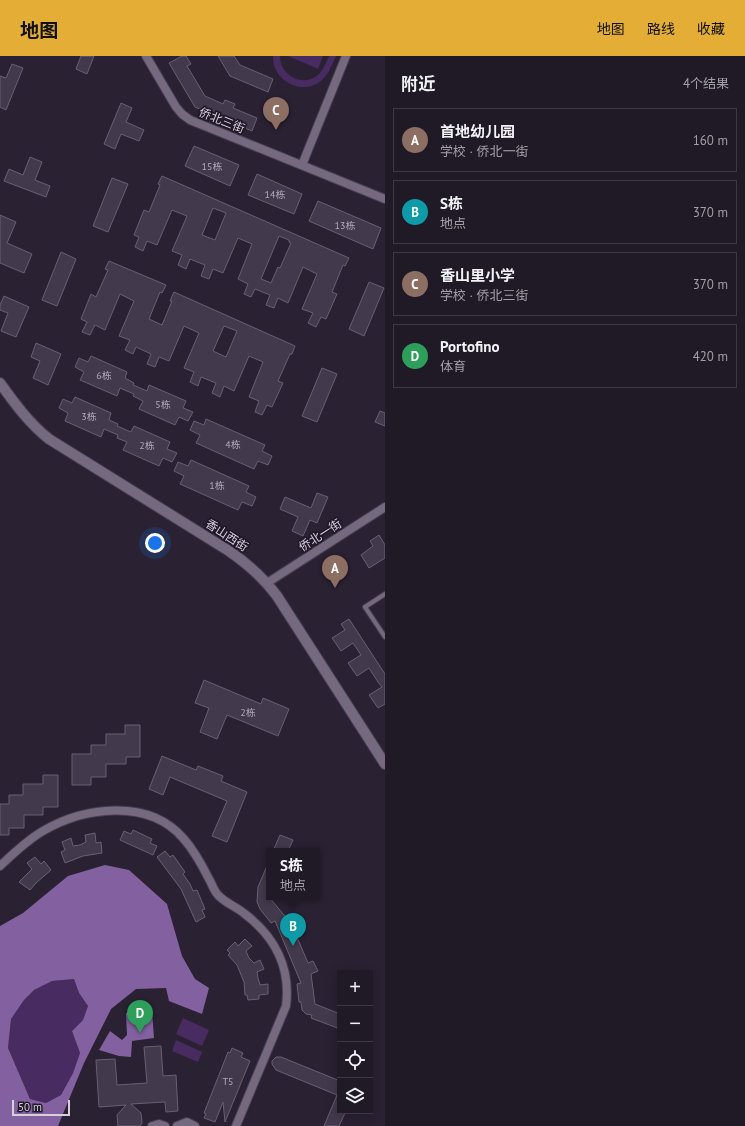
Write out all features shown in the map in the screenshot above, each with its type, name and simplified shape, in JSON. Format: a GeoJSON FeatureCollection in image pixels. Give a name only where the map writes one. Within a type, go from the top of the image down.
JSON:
{"type":"FeatureCollection","features":[{"type":"Feature","properties":{"kind":"street","name":"侨北三街"},"geometry":{"type":"LineString","coordinates":[[146,56],[176,107],[186,117],[385,199]]}},
{"type":"Feature","properties":{"kind":"street"},"geometry":{"type":"LineString","coordinates":[[302,165],[346,56]]}},
{"type":"Feature","properties":{"kind":"street","name":"香山西街"},"geometry":{"type":"LineString","coordinates":[[0,383],[21,413],[49,439],[229,551],[250,566],[267,583],[385,764]]}},
{"type":"Feature","properties":{"kind":"street","name":"侨北一街"},"geometry":{"type":"LineString","coordinates":[[267,583],[385,507]]}},
{"type":"Feature","properties":{"kind":"street"},"geometry":{"type":"LineString","coordinates":[[0,866],[18,849],[42,832],[65,820],[89,813],[113,811],[142,813],[158,819],[183,837],[195,853],[217,895],[260,926],[272,940],[281,957],[286,976],[288,992],[286,1006],[236,1126]]}},
{"type":"Feature","properties":{"kind":"street"},"geometry":{"type":"LineString","coordinates":[[177,1126],[187,1122],[196,1126]]}},
{"type":"Feature","properties":{"kind":"street"},"geometry":{"type":"LineString","coordinates":[[152,1126],[159,1124],[165,1126]]}},
{"type":"Feature","properties":{"kind":"lane"},"geometry":{"type":"LineString","coordinates":[[385,594],[365,607],[385,637]]}},
{"type":"Feature","properties":{"kind":"shaded area"},"geometry":{"type":"Polygon","coordinates":[[[273,56],[280,56],[284,69],[293,78],[305,80],[312,79],[318,75],[323,69],[329,56],[336,56],[324,78],[314,85],[306,87],[290,84],[283,79],[274,65],[273,56]]]}},
{"type":"Feature","properties":{"kind":"shaded area"},"geometry":{"type":"Polygon","coordinates":[[[288,56],[323,56],[318,69],[288,56]]]}},
{"type":"Feature","properties":{"kind":"shaded area"},"geometry":{"type":"Polygon","coordinates":[[[105,865],[129,870],[167,904],[182,956],[195,979],[209,988],[202,1014],[169,1001],[166,988],[136,989],[111,1009],[84,1063],[58,1126],[0,1126],[0,926],[23,913],[68,876],[105,865]],[[74,979],[52,981],[34,990],[24,1000],[11,1019],[8,1048],[30,1099],[46,1103],[61,1095],[73,1073],[80,1053],[72,1031],[83,1020],[88,1006],[79,993],[74,979]]]}},
{"type":"Feature","properties":{"kind":"shaded area"},"geometry":{"type":"Polygon","coordinates":[[[74,979],[79,993],[88,1006],[83,1020],[72,1031],[80,1053],[73,1073],[61,1095],[46,1103],[30,1099],[8,1048],[11,1019],[24,1000],[34,990],[52,981],[74,979]]]}},
{"type":"Feature","properties":{"kind":"shaded area"},"geometry":{"type":"Polygon","coordinates":[[[152,1010],[154,1038],[132,1041],[131,1057],[119,1056],[99,1050],[110,1031],[122,1040],[127,1035],[126,1013],[152,1010]]]}},
{"type":"Feature","properties":{"kind":"shaded area"},"geometry":{"type":"Polygon","coordinates":[[[183,1018],[209,1030],[202,1046],[176,1034],[183,1018]]]}},
{"type":"Feature","properties":{"kind":"shaded area"},"geometry":{"type":"Polygon","coordinates":[[[176,1040],[202,1052],[198,1062],[172,1051],[176,1040]]]}},
{"type":"Feature","properties":{"kind":"building"},"geometry":{"type":"Polygon","coordinates":[[[81,56],[94,56],[87,74],[76,69],[81,56]]]}},
{"type":"Feature","properties":{"kind":"building"},"geometry":{"type":"Polygon","coordinates":[[[182,56],[186,56],[191,64],[187,66],[205,96],[223,104],[225,100],[235,104],[233,108],[257,118],[252,131],[195,107],[169,63],[182,56]]]}},
{"type":"Feature","properties":{"kind":"building"},"geometry":{"type":"Polygon","coordinates":[[[218,56],[234,56],[240,65],[273,79],[268,92],[230,76],[218,56]]]}},
{"type":"Feature","properties":{"kind":"building"},"geometry":{"type":"Polygon","coordinates":[[[12,64],[23,68],[6,110],[0,107],[0,76],[6,78],[12,64]]]}},
{"type":"Feature","properties":{"kind":"building"},"geometry":{"type":"Polygon","coordinates":[[[121,103],[132,108],[126,122],[144,130],[139,141],[121,134],[115,149],[104,144],[121,103]]]}},
{"type":"Feature","properties":{"kind":"building"},"geometry":{"type":"Polygon","coordinates":[[[194,146],[239,165],[230,186],[185,166],[194,146]]]}},
{"type":"Feature","properties":{"kind":"building"},"geometry":{"type":"Polygon","coordinates":[[[30,157],[42,162],[35,180],[50,186],[46,197],[4,181],[9,169],[23,175],[30,157]]]}},
{"type":"Feature","properties":{"kind":"building"},"geometry":{"type":"Polygon","coordinates":[[[257,174],[302,194],[294,214],[248,195],[257,174]]]}},
{"type":"Feature","properties":{"kind":"building"},"geometry":{"type":"Polygon","coordinates":[[[162,176],[349,258],[345,266],[343,265],[332,292],[337,294],[326,319],[321,317],[316,327],[308,323],[313,313],[302,309],[317,274],[303,267],[288,303],[278,298],[274,308],[266,305],[270,295],[255,289],[251,297],[244,294],[248,284],[238,279],[252,244],[238,238],[223,273],[213,269],[209,279],[201,276],[205,265],[190,259],[186,269],[178,265],[182,255],[172,251],[187,216],[172,210],[157,245],[147,241],[143,251],[135,247],[139,237],[134,235],[144,210],[149,212],[160,185],[158,184],[162,176]],[[213,208],[202,235],[215,240],[226,213],[213,208]],[[279,236],[261,279],[271,283],[278,267],[280,268],[291,243],[289,240],[279,236]]]}},
{"type":"Feature","properties":{"kind":"building"},"geometry":{"type":"Polygon","coordinates":[[[112,178],[128,184],[108,232],[93,226],[112,178]]]}},
{"type":"Feature","properties":{"kind":"building"},"geometry":{"type":"Polygon","coordinates":[[[318,201],[381,228],[373,249],[309,221],[318,201]]]}},
{"type":"Feature","properties":{"kind":"building"},"geometry":{"type":"Polygon","coordinates":[[[0,215],[16,222],[7,243],[32,254],[24,273],[0,263],[0,215]]]}},
{"type":"Feature","properties":{"kind":"building"},"geometry":{"type":"Polygon","coordinates":[[[61,252],[76,259],[57,306],[42,300],[61,252]]]}},
{"type":"Feature","properties":{"kind":"building"},"geometry":{"type":"Polygon","coordinates":[[[109,261],[166,285],[162,293],[160,292],[149,319],[162,325],[174,292],[295,346],[278,381],[283,383],[272,407],[267,405],[262,415],[255,412],[259,401],[249,397],[263,362],[249,356],[234,391],[224,386],[220,397],[212,393],[216,383],[201,377],[198,386],[190,382],[194,372],[184,368],[199,333],[184,326],[169,361],[159,357],[155,367],[147,364],[151,354],[136,347],[133,354],[125,350],[130,340],[119,336],[134,301],[120,294],[105,330],[95,325],[90,335],[82,332],[87,322],[81,319],[91,294],[96,297],[108,270],[105,269],[109,261]],[[224,326],[213,351],[226,357],[237,331],[224,326]]]}},
{"type":"Feature","properties":{"kind":"building"},"geometry":{"type":"Polygon","coordinates":[[[369,282],[384,288],[364,336],[349,329],[369,282]]]}},
{"type":"Feature","properties":{"kind":"building"},"geometry":{"type":"Polygon","coordinates":[[[4,296],[29,307],[16,337],[1,331],[8,313],[0,310],[0,305],[4,296]]]}},
{"type":"Feature","properties":{"kind":"building"},"geometry":{"type":"Polygon","coordinates":[[[36,343],[61,354],[48,385],[33,378],[40,361],[31,357],[36,343]]]}},
{"type":"Feature","properties":{"kind":"building"},"geometry":{"type":"Polygon","coordinates":[[[91,356],[127,372],[125,378],[134,383],[133,385],[147,391],[149,385],[186,401],[183,408],[193,412],[188,421],[179,417],[175,425],[139,409],[143,401],[133,396],[134,394],[120,388],[117,396],[80,380],[84,372],[75,367],[79,358],[88,362],[91,356]]]}},
{"type":"Feature","properties":{"kind":"building"},"geometry":{"type":"Polygon","coordinates":[[[322,368],[337,374],[317,422],[302,416],[322,368]]]}},
{"type":"Feature","properties":{"kind":"building"},"geometry":{"type":"Polygon","coordinates":[[[75,397],[111,413],[109,420],[118,424],[117,426],[131,432],[134,426],[170,442],[167,449],[177,453],[172,462],[163,458],[159,466],[123,450],[127,442],[117,438],[118,435],[104,429],[101,437],[65,421],[68,413],[59,408],[63,399],[72,403],[75,397]]]}},
{"type":"Feature","properties":{"kind":"building"},"geometry":{"type":"Polygon","coordinates":[[[380,411],[385,413],[385,426],[375,422],[380,411]]]}},
{"type":"Feature","properties":{"kind":"building"},"geometry":{"type":"Polygon","coordinates":[[[206,419],[265,445],[262,451],[272,456],[268,465],[258,461],[254,469],[196,443],[200,435],[190,430],[194,421],[204,425],[206,419]]]}},
{"type":"Feature","properties":{"kind":"building"},"geometry":{"type":"Polygon","coordinates":[[[191,460],[249,486],[246,492],[256,497],[252,506],[242,502],[238,510],[180,484],[184,476],[174,471],[178,462],[188,466],[191,460]]]}},
{"type":"Feature","properties":{"kind":"building"},"geometry":{"type":"Polygon","coordinates":[[[317,493],[328,497],[317,523],[310,520],[303,536],[292,531],[298,517],[280,509],[285,497],[311,508],[317,493]]]}},
{"type":"Feature","properties":{"kind":"building"},"geometry":{"type":"Polygon","coordinates":[[[379,535],[385,545],[385,558],[369,568],[361,555],[373,546],[370,541],[379,535]]]}},
{"type":"Feature","properties":{"kind":"building"},"geometry":{"type":"Polygon","coordinates":[[[349,619],[385,674],[385,704],[378,708],[369,695],[382,687],[369,668],[357,676],[348,663],[361,655],[353,643],[341,651],[332,638],[345,630],[341,624],[349,619]]]}},
{"type":"Feature","properties":{"kind":"building"},"geometry":{"type":"Polygon","coordinates":[[[204,680],[261,704],[263,698],[289,709],[278,736],[227,715],[217,739],[200,732],[209,708],[195,703],[204,680]]]}},
{"type":"Feature","properties":{"kind":"building"},"geometry":{"type":"Polygon","coordinates":[[[125,725],[140,725],[140,757],[126,757],[126,764],[106,764],[106,777],[91,777],[91,785],[72,785],[72,754],[91,754],[91,745],[106,745],[106,734],[125,734],[125,725]]]}},
{"type":"Feature","properties":{"kind":"building"},"geometry":{"type":"Polygon","coordinates":[[[162,756],[196,770],[198,766],[223,776],[221,781],[247,792],[227,842],[212,836],[227,801],[170,777],[163,795],[149,789],[162,756]]]}},
{"type":"Feature","properties":{"kind":"building"},"geometry":{"type":"Polygon","coordinates":[[[43,775],[58,775],[58,807],[43,807],[43,815],[24,815],[24,828],[9,828],[9,835],[0,835],[0,804],[9,804],[9,795],[23,795],[23,784],[43,784],[43,775]]]}},
{"type":"Feature","properties":{"kind":"building"},"geometry":{"type":"Polygon","coordinates":[[[133,830],[152,839],[150,843],[157,846],[153,855],[120,840],[124,831],[131,834],[133,830]]]}},
{"type":"Feature","properties":{"kind":"building"},"geometry":{"type":"Polygon","coordinates":[[[95,833],[96,843],[101,842],[102,853],[83,856],[65,863],[61,852],[65,850],[62,842],[71,838],[73,846],[80,845],[86,842],[85,835],[95,833]]]}},
{"type":"Feature","properties":{"kind":"building"},"geometry":{"type":"Polygon","coordinates":[[[280,835],[293,840],[289,848],[274,848],[280,835]]]}},
{"type":"Feature","properties":{"kind":"building"},"geometry":{"type":"Polygon","coordinates":[[[165,851],[170,857],[173,855],[185,872],[183,874],[193,891],[197,890],[205,909],[202,910],[205,917],[196,922],[181,889],[157,857],[165,851]]]}},
{"type":"Feature","properties":{"kind":"building"},"geometry":{"type":"Polygon","coordinates":[[[35,857],[41,864],[44,861],[51,870],[30,890],[19,882],[32,869],[27,863],[35,857]]]}},
{"type":"Feature","properties":{"kind":"building"},"geometry":{"type":"Polygon","coordinates":[[[266,868],[266,900],[271,900],[288,920],[295,917],[299,928],[294,930],[308,963],[313,961],[318,971],[311,974],[315,1004],[337,1013],[337,1028],[311,1018],[312,1015],[306,1014],[302,1010],[301,1002],[299,1002],[297,984],[301,983],[275,921],[271,923],[260,909],[257,902],[258,887],[266,868]]]}},
{"type":"Feature","properties":{"kind":"building"},"geometry":{"type":"Polygon","coordinates":[[[245,939],[252,946],[246,951],[249,958],[254,963],[260,960],[264,969],[257,972],[260,985],[268,984],[268,994],[259,995],[259,999],[248,1000],[247,995],[245,995],[244,982],[237,965],[228,955],[230,953],[227,950],[235,942],[238,946],[245,939]]]}},
{"type":"Feature","properties":{"kind":"building"},"geometry":{"type":"Polygon","coordinates":[[[161,1046],[163,1076],[176,1075],[178,1111],[166,1112],[165,1102],[131,1104],[141,1113],[142,1123],[140,1126],[118,1126],[117,1115],[126,1105],[99,1107],[96,1060],[115,1059],[117,1085],[147,1083],[144,1047],[161,1046]]]}},
{"type":"Feature","properties":{"kind":"building"},"geometry":{"type":"Polygon","coordinates":[[[232,1048],[243,1053],[241,1057],[250,1061],[225,1122],[223,1102],[215,1122],[204,1118],[206,1114],[204,1113],[228,1052],[230,1053],[232,1048]]]}},
{"type":"Feature","properties":{"kind":"building"},"geometry":{"type":"Polygon","coordinates":[[[276,1057],[281,1057],[337,1080],[337,1095],[276,1070],[272,1064],[272,1061],[276,1057]]]}},
{"type":"Feature","properties":{"kind":"building"},"geometry":{"type":"Polygon","coordinates":[[[337,1095],[337,1114],[345,1114],[339,1126],[324,1126],[337,1095]]]}},
{"type":"Feature","properties":{"kind":"place","name":"香山里小学"},"geometry":{"type":"Point","coordinates":[276,130]}},
{"type":"Feature","properties":{"kind":"place","name":"首地幼儿园"},"geometry":{"type":"Point","coordinates":[335,588]}},
{"type":"Feature","properties":{"kind":"place","name":"S栋"},"geometry":{"type":"Point","coordinates":[293,946]}},
{"type":"Feature","properties":{"kind":"place","name":"Portofino"},"geometry":{"type":"Point","coordinates":[140,1033]}}]}
